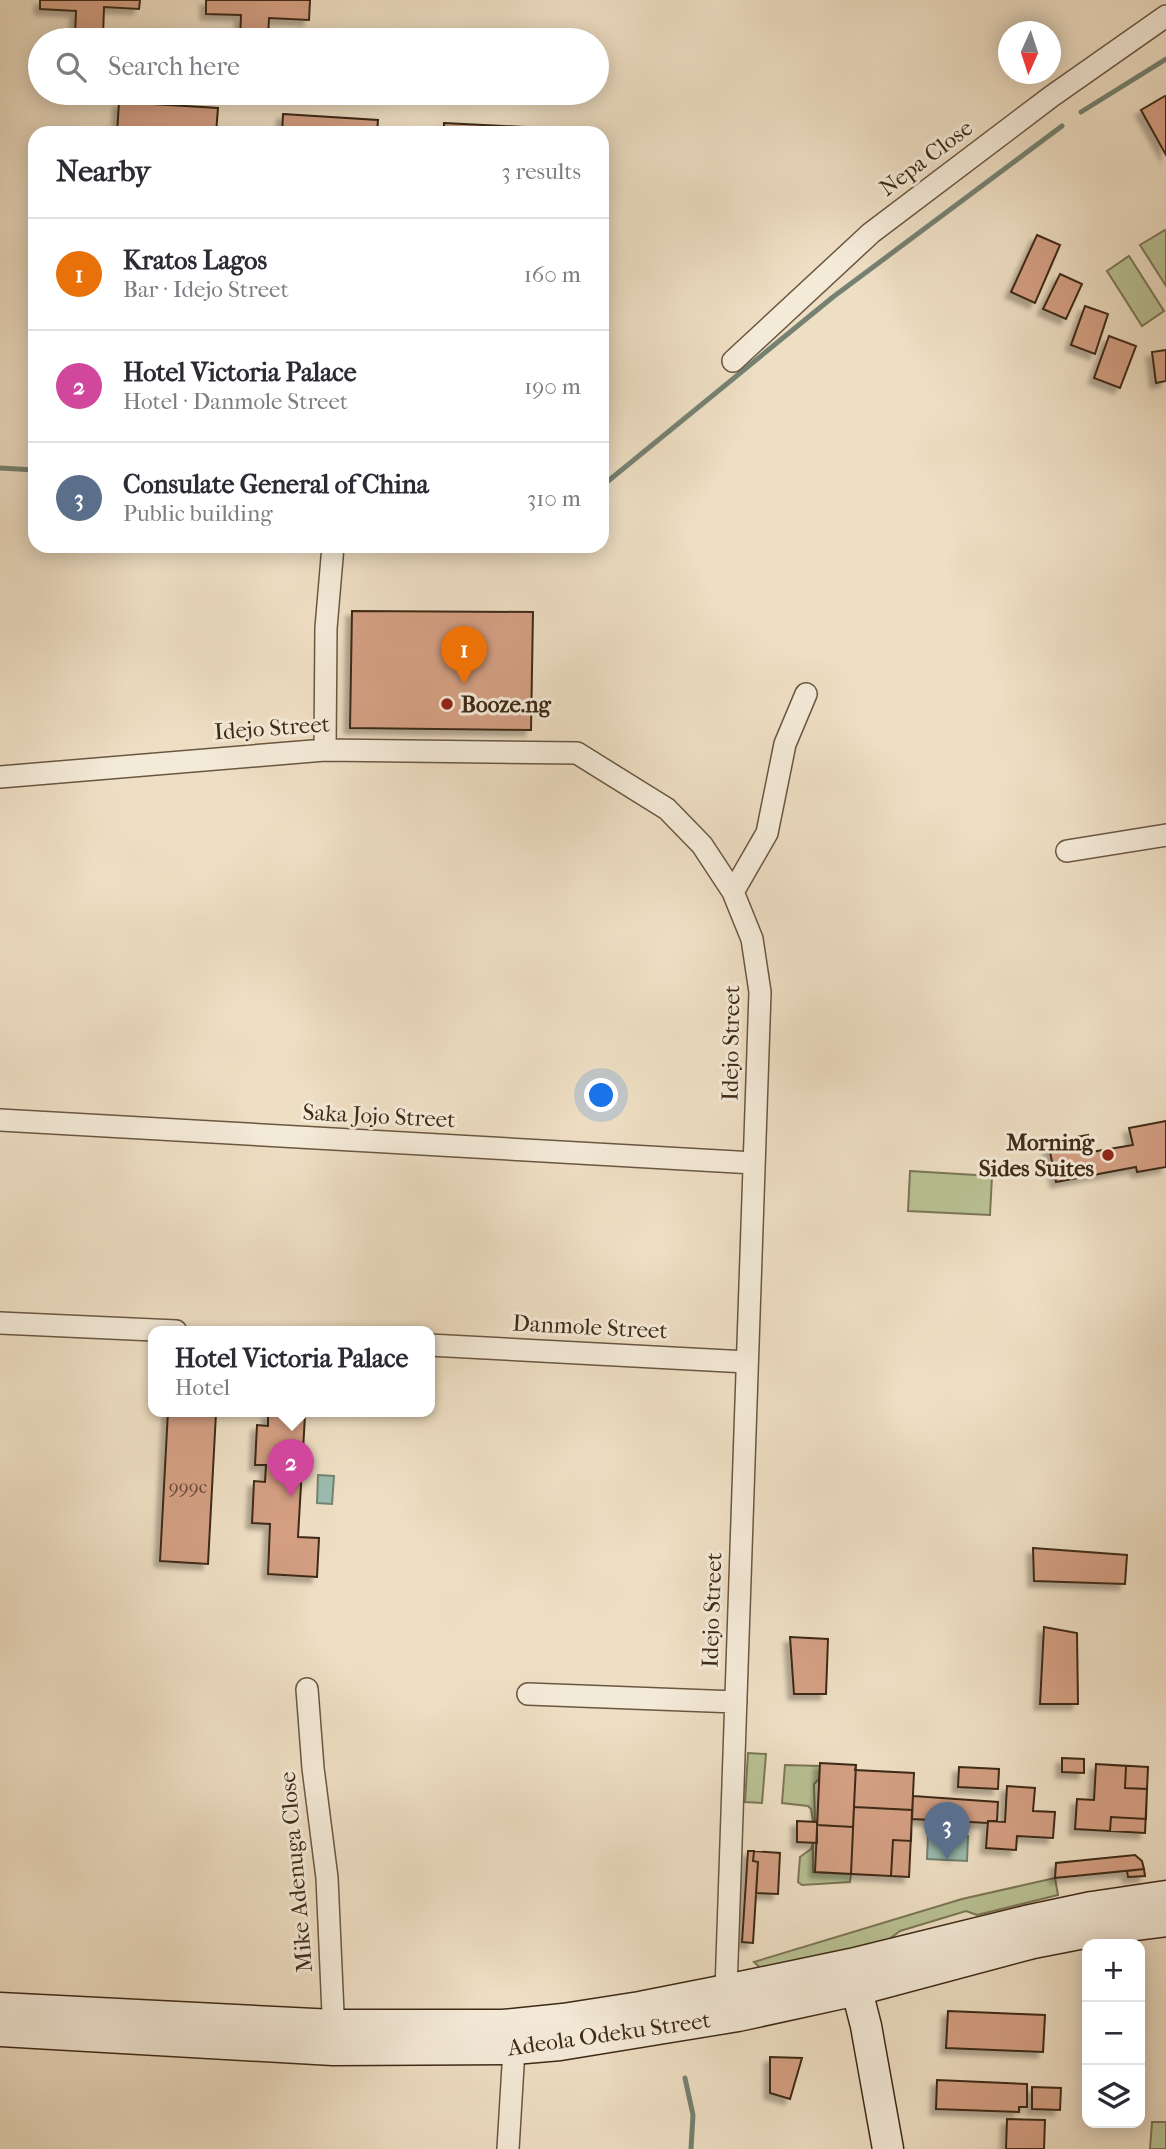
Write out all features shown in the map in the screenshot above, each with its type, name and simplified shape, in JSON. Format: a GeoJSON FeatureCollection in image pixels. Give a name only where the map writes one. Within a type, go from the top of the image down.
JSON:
{"type":"FeatureCollection","features":[{"type":"Feature","properties":{"kind":"main road","name":"Adeola Odeku Street"},"geometry":{"type":"LineString","coordinates":[[0,2008],[334,2037],[514,2049],[560,2045],[680,2027],[854,1977],[1026,1921],[1092,1907],[1166,1896]]}},
{"type":"Feature","properties":{"kind":"main road","name":"Adeola Odeku Street"},"geometry":{"type":"LineString","coordinates":[[0,2031],[334,2037],[527,2023],[640,2007],[726,1990],[854,1977],[1105,1929],[1166,1921]]}},
{"type":"Feature","properties":{"kind":"main road"},"geometry":{"type":"LineString","coordinates":[[854,1977],[866,2026],[888,2149]]}},
{"type":"Feature","properties":{"kind":"street","name":"Nepa Close"},"geometry":{"type":"LineString","coordinates":[[733,361],[871,233],[1052,96],[1166,16]]}},
{"type":"Feature","properties":{"kind":"street"},"geometry":{"type":"LineString","coordinates":[[325,750],[326,628],[331,553]]}},
{"type":"Feature","properties":{"kind":"street"},"geometry":{"type":"LineString","coordinates":[[733,892],[767,833],[785,744],[806,694]]}},
{"type":"Feature","properties":{"kind":"street","name":"Idejo Street"},"geometry":{"type":"LineString","coordinates":[[0,777],[325,750],[577,753],[667,809],[702,845],[733,892],[752,939],[760,992],[726,1990]]}},
{"type":"Feature","properties":{"kind":"street"},"geometry":{"type":"LineString","coordinates":[[1067,851],[1166,835]]}},
{"type":"Feature","properties":{"kind":"street","name":"Saka Jojo Street"},"geometry":{"type":"LineString","coordinates":[[0,1120],[754,1163]]}},
{"type":"Feature","properties":{"kind":"street"},"geometry":{"type":"LineString","coordinates":[[0,1323],[148,1330]]}},
{"type":"Feature","properties":{"kind":"street","name":"Danmole Street"},"geometry":{"type":"LineString","coordinates":[[435,1345],[747,1362]]}},
{"type":"Feature","properties":{"kind":"street","name":"Mike Adenuga Close"},"geometry":{"type":"LineString","coordinates":[[307,1689],[313,1768],[327,1878],[334,2037]]}},
{"type":"Feature","properties":{"kind":"street"},"geometry":{"type":"LineString","coordinates":[[528,1694],[736,1702]]}},
{"type":"Feature","properties":{"kind":"street"},"geometry":{"type":"LineString","coordinates":[[508,2149],[514,2049]]}},
{"type":"Feature","properties":{"kind":"green space"},"geometry":{"type":"Polygon","coordinates":[[[1166,231],[1166,286],[1140,245],[1166,231]]]}},
{"type":"Feature","properties":{"kind":"green space"},"geometry":{"type":"Polygon","coordinates":[[[1129,256],[1164,311],[1142,326],[1107,271],[1129,256]]]}},
{"type":"Feature","properties":{"kind":"green space"},"geometry":{"type":"Polygon","coordinates":[[[910,1171],[992,1176],[990,1215],[908,1211],[910,1171]]]}},
{"type":"Feature","properties":{"kind":"green space"},"geometry":{"type":"Polygon","coordinates":[[[748,1753],[766,1754],[762,1803],[745,1802],[748,1753]]]}},
{"type":"Feature","properties":{"kind":"green space"},"geometry":{"type":"Polygon","coordinates":[[[785,1765],[820,1766],[819,1779],[814,1784],[815,1822],[808,1806],[782,1803],[785,1765]]]}},
{"type":"Feature","properties":{"kind":"green space"},"geometry":{"type":"Polygon","coordinates":[[[813,1843],[813,1872],[851,1874],[850,1882],[802,1885],[798,1882],[800,1857],[811,1849],[813,1843]]]}},
{"type":"Feature","properties":{"kind":"green space"},"geometry":{"type":"Polygon","coordinates":[[[1055,1878],[1058,1895],[977,1915],[966,1911],[900,1931],[884,1943],[769,1976],[754,1962],[962,1899],[1055,1878]]]}},
{"type":"Feature","properties":{"kind":"green space"},"geometry":{"type":"Polygon","coordinates":[[[1152,2122],[1166,2122],[1166,2149],[1150,2149],[1152,2122]]]}},
{"type":"Feature","properties":{"kind":"shaded area"},"geometry":{"type":"Polygon","coordinates":[[[318,1475],[334,1476],[332,1504],[317,1503],[318,1475]]]}},
{"type":"Feature","properties":{"kind":"shaded area"},"geometry":{"type":"Polygon","coordinates":[[[928,1834],[968,1836],[967,1861],[927,1859],[928,1834]]]}},
{"type":"Feature","properties":{"kind":"building"},"geometry":{"type":"Polygon","coordinates":[[[40,0],[140,0],[139,9],[104,7],[103,28],[75,28],[76,11],[40,9],[40,0]]]}},
{"type":"Feature","properties":{"kind":"building"},"geometry":{"type":"Polygon","coordinates":[[[206,0],[310,0],[309,20],[269,18],[269,28],[240,28],[241,15],[206,14],[206,0]]]}},
{"type":"Feature","properties":{"kind":"building"},"geometry":{"type":"Polygon","coordinates":[[[1166,97],[1166,155],[1141,110],[1166,97]]]}},
{"type":"Feature","properties":{"kind":"building"},"geometry":{"type":"Polygon","coordinates":[[[119,105],[218,108],[217,126],[117,126],[119,105]]]}},
{"type":"Feature","properties":{"kind":"building"},"geometry":{"type":"Polygon","coordinates":[[[283,114],[378,120],[378,126],[282,126],[283,114]]]}},
{"type":"Feature","properties":{"kind":"building"},"geometry":{"type":"Polygon","coordinates":[[[444,123],[505,126],[444,126],[444,123]]]}},
{"type":"Feature","properties":{"kind":"building"},"geometry":{"type":"Polygon","coordinates":[[[1037,235],[1060,245],[1035,303],[1011,292],[1037,235]]]}},
{"type":"Feature","properties":{"kind":"building"},"geometry":{"type":"Polygon","coordinates":[[[1060,274],[1082,284],[1066,319],[1043,309],[1060,274]]]}},
{"type":"Feature","properties":{"kind":"building"},"geometry":{"type":"Polygon","coordinates":[[[1085,306],[1108,314],[1095,354],[1071,345],[1085,306]]]}},
{"type":"Feature","properties":{"kind":"building"},"geometry":{"type":"Polygon","coordinates":[[[1109,336],[1136,346],[1120,388],[1094,378],[1109,336]]]}},
{"type":"Feature","properties":{"kind":"building"},"geometry":{"type":"Polygon","coordinates":[[[1166,350],[1166,381],[1156,383],[1152,352],[1166,350]]]}},
{"type":"Feature","properties":{"kind":"building"},"geometry":{"type":"Polygon","coordinates":[[[352,611],[533,612],[531,730],[350,728],[352,611]]]}},
{"type":"Feature","properties":{"kind":"building","name":"Morning Sides Suites"},"geometry":{"type":"Polygon","coordinates":[[[1166,1121],[1166,1167],[1137,1172],[1136,1167],[1056,1182],[1048,1142],[1088,1135],[1091,1152],[1133,1145],[1129,1128],[1166,1121]]]}},
{"type":"Feature","properties":{"kind":"building"},"geometry":{"type":"Polygon","coordinates":[[[168,1417],[216,1417],[208,1564],[160,1561],[168,1417]]]}},
{"type":"Feature","properties":{"kind":"building"},"geometry":{"type":"Polygon","coordinates":[[[268,1417],[305,1417],[298,1537],[319,1538],[317,1577],[268,1574],[270,1524],[252,1523],[254,1481],[265,1482],[266,1465],[255,1465],[257,1425],[268,1426],[268,1417]]]}},
{"type":"Feature","properties":{"kind":"building"},"geometry":{"type":"Polygon","coordinates":[[[1033,1548],[1127,1555],[1125,1584],[1034,1581],[1033,1548]]]}},
{"type":"Feature","properties":{"kind":"building"},"geometry":{"type":"Polygon","coordinates":[[[1044,1627],[1077,1633],[1078,1704],[1040,1704],[1044,1627]]]}},
{"type":"Feature","properties":{"kind":"building"},"geometry":{"type":"Polygon","coordinates":[[[790,1637],[828,1639],[826,1694],[794,1694],[790,1637]]]}},
{"type":"Feature","properties":{"kind":"building"},"geometry":{"type":"Polygon","coordinates":[[[1062,1758],[1084,1759],[1084,1773],[1062,1772],[1062,1758]]]}},
{"type":"Feature","properties":{"kind":"building"},"geometry":{"type":"Polygon","coordinates":[[[820,1763],[856,1765],[855,1770],[914,1773],[909,1877],[815,1872],[820,1763]]]}},
{"type":"Feature","properties":{"kind":"building"},"geometry":{"type":"Polygon","coordinates":[[[820,1763],[856,1765],[853,1827],[817,1825],[820,1763]]]}},
{"type":"Feature","properties":{"kind":"building"},"geometry":{"type":"Polygon","coordinates":[[[1096,1764],[1126,1766],[1125,1788],[1147,1789],[1146,1819],[1111,1817],[1110,1831],[1075,1829],[1077,1799],[1094,1800],[1096,1764]]]}},
{"type":"Feature","properties":{"kind":"building"},"geometry":{"type":"Polygon","coordinates":[[[1096,1764],[1148,1767],[1145,1833],[1075,1829],[1077,1799],[1094,1800],[1096,1764]]]}},
{"type":"Feature","properties":{"kind":"building"},"geometry":{"type":"Polygon","coordinates":[[[959,1767],[999,1769],[998,1789],[958,1787],[959,1767]]]}},
{"type":"Feature","properties":{"kind":"building"},"geometry":{"type":"Polygon","coordinates":[[[1007,1786],[1035,1788],[1033,1811],[1055,1812],[1053,1838],[1017,1836],[1016,1850],[986,1848],[988,1821],[1005,1822],[1007,1786]]]}},
{"type":"Feature","properties":{"kind":"building"},"geometry":{"type":"Polygon","coordinates":[[[913,1796],[998,1802],[997,1821],[988,1823],[912,1819],[913,1796]]]}},
{"type":"Feature","properties":{"kind":"building"},"geometry":{"type":"Polygon","coordinates":[[[854,1807],[912,1810],[911,1841],[893,1840],[891,1876],[851,1874],[854,1807]]]}},
{"type":"Feature","properties":{"kind":"building"},"geometry":{"type":"Polygon","coordinates":[[[797,1821],[817,1822],[817,1843],[797,1842],[797,1821]]]}},
{"type":"Feature","properties":{"kind":"building"},"geometry":{"type":"Polygon","coordinates":[[[748,1851],[754,1851],[753,1861],[758,1862],[753,1943],[742,1942],[748,1851]]]}},
{"type":"Feature","properties":{"kind":"building"},"geometry":{"type":"Polygon","coordinates":[[[754,1851],[780,1853],[778,1894],[756,1893],[758,1862],[753,1861],[754,1851]]]}},
{"type":"Feature","properties":{"kind":"building"},"geometry":{"type":"Polygon","coordinates":[[[1135,1855],[1142,1861],[1144,1869],[1055,1878],[1056,1863],[1135,1855]]]}},
{"type":"Feature","properties":{"kind":"building"},"geometry":{"type":"Polygon","coordinates":[[[1144,1869],[1145,1876],[1128,1877],[1127,1871],[1144,1869]]]}},
{"type":"Feature","properties":{"kind":"building"},"geometry":{"type":"Polygon","coordinates":[[[948,2011],[1045,2015],[1043,2052],[946,2048],[948,2011]]]}},
{"type":"Feature","properties":{"kind":"building"},"geometry":{"type":"Polygon","coordinates":[[[770,2057],[802,2058],[790,2099],[770,2093],[770,2057]]]}},
{"type":"Feature","properties":{"kind":"building"},"geometry":{"type":"Polygon","coordinates":[[[937,2080],[1027,2084],[1027,2107],[1019,2107],[1019,2112],[936,2109],[937,2080]]]}},
{"type":"Feature","properties":{"kind":"building"},"geometry":{"type":"Polygon","coordinates":[[[1032,2087],[1061,2088],[1060,2110],[1032,2109],[1032,2087]]]}},
{"type":"Feature","properties":{"kind":"building"},"geometry":{"type":"Polygon","coordinates":[[[1007,2119],[1045,2120],[1044,2149],[1006,2149],[1007,2119]]]}},
{"type":"Feature","properties":{"kind":"waterway"},"geometry":{"type":"LineString","coordinates":[[1081,112],[1166,59]]}},
{"type":"Feature","properties":{"kind":"waterway"},"geometry":{"type":"LineString","coordinates":[[609,480],[833,297],[1062,126]]}},
{"type":"Feature","properties":{"kind":"waterway"},"geometry":{"type":"LineString","coordinates":[[0,468],[28,470]]}},
{"type":"Feature","properties":{"kind":"waterway"},"geometry":{"type":"LineString","coordinates":[[685,2078],[693,2115],[691,2149]]}},
{"type":"Feature","properties":{"kind":"place","name":"Kratos Lagos"},"geometry":{"type":"Point","coordinates":[464,684]}},
{"type":"Feature","properties":{"kind":"place","name":"Booze.ng"},"geometry":{"type":"Point","coordinates":[447,704]}},
{"type":"Feature","properties":{"kind":"place","name":"Morning Sides Suites"},"geometry":{"type":"Point","coordinates":[1108,1155]}},
{"type":"Feature","properties":{"kind":"place","name":"Hotel Victoria Palace"},"geometry":{"type":"Point","coordinates":[291,1497]}},
{"type":"Feature","properties":{"kind":"place","name":"Consulate General of China"},"geometry":{"type":"Point","coordinates":[947,1860]}}]}
